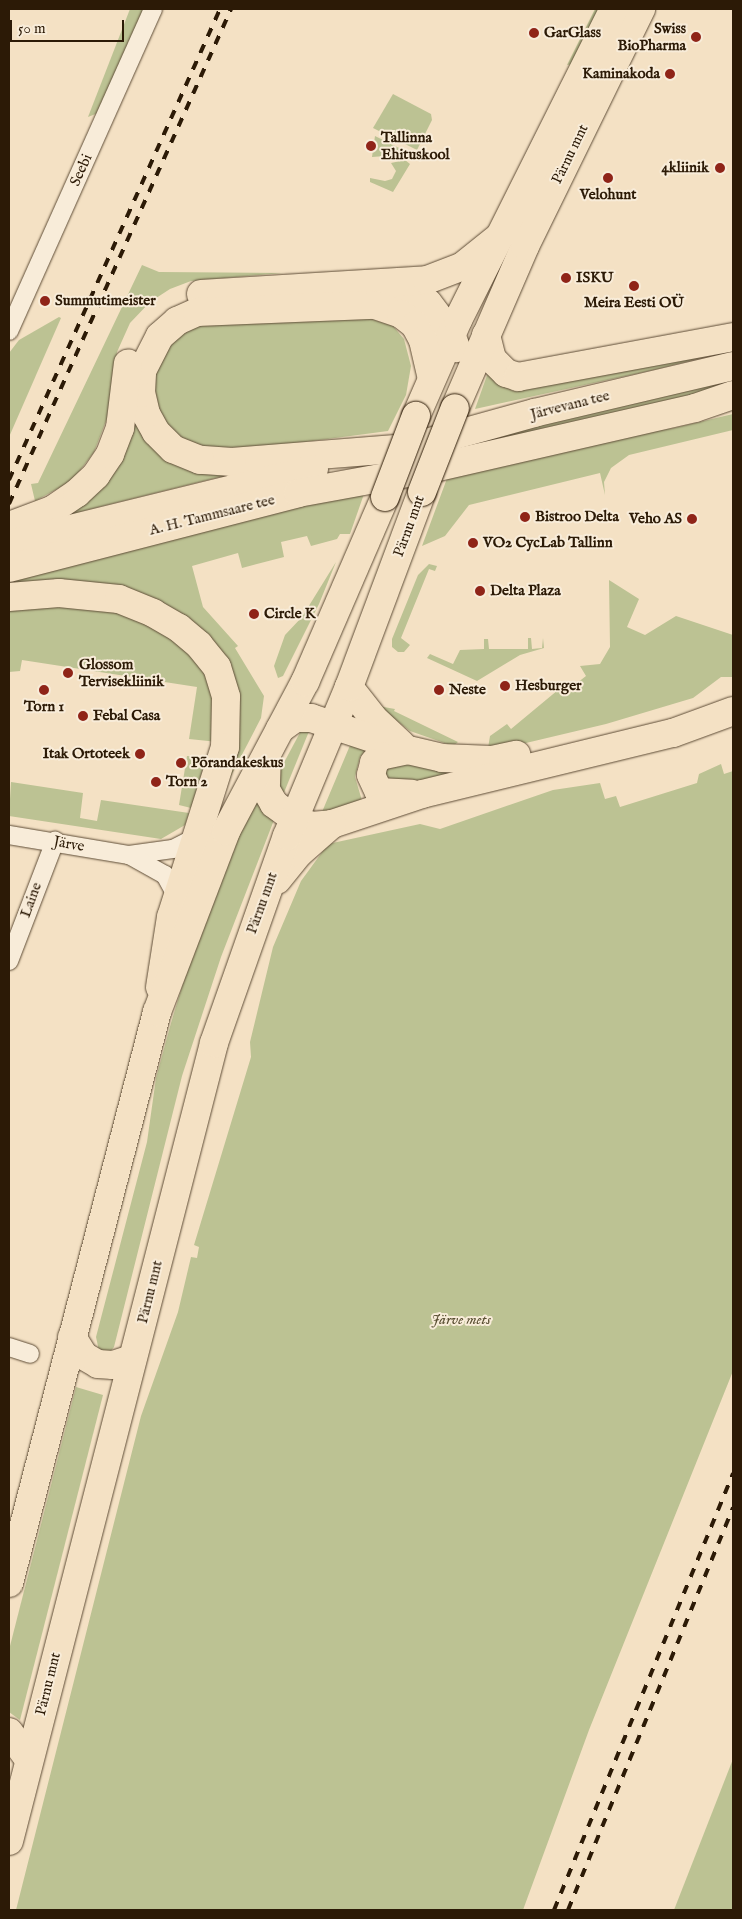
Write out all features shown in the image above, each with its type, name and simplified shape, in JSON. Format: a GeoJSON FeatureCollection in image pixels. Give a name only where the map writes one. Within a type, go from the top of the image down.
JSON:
{"type":"FeatureCollection","features":[{"type":"Feature","properties":{"kind":"main road","name":"Pärnu mnt"},"geometry":{"type":"LineString","coordinates":[[9,1583],[157,1012],[222,840],[305,682],[385,497],[431,375],[614,9]]}},
{"type":"Feature","properties":{"kind":"main road","name":"Pärnu mnt"},"geometry":{"type":"LineString","coordinates":[[9,1841],[214,1043],[264,897],[293,818],[348,687],[416,471],[454,408],[525,246],[641,9]]}},
{"type":"Feature","properties":{"kind":"main road"},"geometry":{"type":"LineString","coordinates":[[9,526],[52,510],[77,493],[96,475],[110,454],[120,428],[126,367],[133,348],[146,328],[164,310],[186,297],[207,292],[388,283],[446,275],[462,266],[499,237]]}},
{"type":"Feature","properties":{"kind":"main road"},"geometry":{"type":"LineString","coordinates":[[388,283],[412,292],[428,303],[451,334],[466,381]]}},
{"type":"Feature","properties":{"kind":"main road"},"geometry":{"type":"LineString","coordinates":[[416,471],[200,460],[174,448],[156,432],[146,414],[141,393],[142,371],[160,336],[178,321],[197,312],[375,305],[401,314],[415,325],[424,340],[431,375]]}},
{"type":"Feature","properties":{"kind":"main road"},"geometry":{"type":"LineString","coordinates":[[486,335],[492,358],[506,373],[518,377],[733,337]]}},
{"type":"Feature","properties":{"kind":"main road","name":"Järvevana tee"},"geometry":{"type":"LineString","coordinates":[[416,471],[534,413],[733,366]]}},
{"type":"Feature","properties":{"kind":"main road","name":"Järvevana tee"},"geometry":{"type":"LineString","coordinates":[[416,471],[695,408],[733,395]]}},
{"type":"Feature","properties":{"kind":"main road"},"geometry":{"type":"LineString","coordinates":[[695,408],[733,405]]}},
{"type":"Feature","properties":{"kind":"main road","name":"A. H. Tammsaare tee"},"geometry":{"type":"LineString","coordinates":[[9,544],[230,488],[416,471]]}},
{"type":"Feature","properties":{"kind":"main road","name":"A. H. Tammsaare tee"},"geometry":{"type":"LineString","coordinates":[[9,568],[298,493],[416,471]]}},
{"type":"Feature","properties":{"kind":"main road"},"geometry":{"type":"LineString","coordinates":[[9,597],[59,593],[119,600],[153,613],[179,628],[199,645],[217,667],[226,696],[225,747],[177,897],[157,1012]]}},
{"type":"Feature","properties":{"kind":"main road"},"geometry":{"type":"LineString","coordinates":[[348,687],[376,722],[408,750]]}},
{"type":"Feature","properties":{"kind":"main road"},"geometry":{"type":"LineString","coordinates":[[733,693],[683,712],[492,760],[442,758],[408,750],[311,718],[295,718],[274,738],[266,790],[274,804],[293,818],[311,826],[332,824],[422,794],[673,734],[733,710]]}},
{"type":"Feature","properties":{"kind":"main road"},"geometry":{"type":"LineString","coordinates":[[408,750],[380,756],[372,768],[372,782],[375,788],[386,795],[422,794]]}},
{"type":"Feature","properties":{"kind":"main road"},"geometry":{"type":"LineString","coordinates":[[264,897],[299,853],[332,824]]}},
{"type":"Feature","properties":{"kind":"main road"},"geometry":{"type":"LineString","coordinates":[[72,1337],[84,1356],[98,1364],[113,1365],[132,1359]]}},
{"type":"Feature","properties":{"kind":"main road"},"geometry":{"type":"LineString","coordinates":[[9,1732],[29,1760]]}},
{"type":"Feature","properties":{"kind":"street","name":"Seebi"},"geometry":{"type":"LineString","coordinates":[[9,331],[153,9]]}},
{"type":"Feature","properties":{"kind":"street","name":"Järve"},"geometry":{"type":"LineString","coordinates":[[9,835],[55,841],[129,855],[165,875],[177,897]]}},
{"type":"Feature","properties":{"kind":"street","name":"Järve"},"geometry":{"type":"LineString","coordinates":[[129,855],[173,849],[194,839]]}},
{"type":"Feature","properties":{"kind":"street","name":"Laine"},"geometry":{"type":"LineString","coordinates":[[9,961],[55,841]]}},
{"type":"Feature","properties":{"kind":"street"},"geometry":{"type":"LineString","coordinates":[[9,1347],[30,1354]]}},
{"type":"Feature","properties":{"kind":"green space"},"geometry":{"type":"Polygon","coordinates":[[[130,9],[146,9],[98,113],[88,117],[130,9]]]}},
{"type":"Feature","properties":{"kind":"green space"},"geometry":{"type":"Polygon","coordinates":[[[595,9],[602,9],[573,64],[567,65],[595,9]]]}},
{"type":"Feature","properties":{"kind":"green space"},"geometry":{"type":"Polygon","coordinates":[[[393,94],[431,114],[432,120],[417,150],[373,128],[393,94]]]}},
{"type":"Feature","properties":{"kind":"green space"},"geometry":{"type":"Polygon","coordinates":[[[375,136],[411,154],[372,157],[375,136]]]}},
{"type":"Feature","properties":{"kind":"green space"},"geometry":{"type":"Polygon","coordinates":[[[405,160],[410,164],[393,192],[370,182],[370,178],[385,181],[392,179],[396,171],[391,163],[405,160]]]}},
{"type":"Feature","properties":{"kind":"green space"},"geometry":{"type":"Polygon","coordinates":[[[142,265],[159,272],[283,273],[191,281],[170,289],[150,302],[130,323],[117,352],[108,416],[94,452],[72,481],[35,501],[31,484],[38,483],[142,265]]]}},
{"type":"Feature","properties":{"kind":"green space"},"geometry":{"type":"Polygon","coordinates":[[[59,317],[61,318],[9,437],[9,353],[19,340],[59,317]]]}},
{"type":"Feature","properties":{"kind":"green space"},"geometry":{"type":"Polygon","coordinates":[[[365,317],[393,326],[404,339],[411,366],[406,395],[388,431],[214,454],[171,435],[151,399],[158,354],[189,324],[365,317]]]}},
{"type":"Feature","properties":{"kind":"green space"},"geometry":{"type":"Polygon","coordinates":[[[720,353],[658,369],[475,409],[490,367],[720,353]]]}},
{"type":"Feature","properties":{"kind":"green space"},"geometry":{"type":"Polygon","coordinates":[[[733,378],[733,384],[688,396],[467,447],[465,441],[733,378]]]}},
{"type":"Feature","properties":{"kind":"green space"},"geometry":{"type":"Polygon","coordinates":[[[130,409],[153,441],[264,466],[87,510],[20,532],[48,519],[130,409]]]}},
{"type":"Feature","properties":{"kind":"green space"},"geometry":{"type":"Polygon","coordinates":[[[733,414],[733,430],[629,455],[611,468],[604,482],[605,495],[600,473],[469,505],[445,536],[422,546],[449,473],[536,451],[674,428],[733,414]]]}},
{"type":"Feature","properties":{"kind":"green space"},"geometry":{"type":"Polygon","coordinates":[[[364,494],[350,534],[340,534],[337,539],[311,546],[307,536],[281,542],[284,557],[242,568],[238,553],[192,566],[203,607],[238,646],[235,648],[264,696],[261,718],[220,797],[234,736],[184,621],[9,591],[9,580],[303,504],[364,494]]]}},
{"type":"Feature","properties":{"kind":"green space"},"geometry":{"type":"Polygon","coordinates":[[[336,562],[319,604],[283,676],[278,678],[274,666],[285,635],[302,617],[336,562]]]}},
{"type":"Feature","properties":{"kind":"green space"},"geometry":{"type":"Polygon","coordinates":[[[429,564],[437,566],[435,571],[429,569],[401,638],[410,645],[404,652],[398,652],[392,647],[392,639],[418,575],[429,564]]]}},
{"type":"Feature","properties":{"kind":"green space"},"geometry":{"type":"Polygon","coordinates":[[[609,580],[639,599],[627,627],[645,635],[676,616],[733,635],[733,677],[721,677],[693,698],[606,724],[501,749],[488,748],[490,736],[507,724],[511,729],[564,685],[568,690],[586,676],[580,666],[600,664],[610,647],[609,580]]]}},
{"type":"Feature","properties":{"kind":"green space"},"geometry":{"type":"Polygon","coordinates":[[[103,604],[189,645],[216,688],[218,742],[189,739],[197,687],[22,660],[20,671],[9,672],[9,605],[103,604]]]}},
{"type":"Feature","properties":{"kind":"green space"},"geometry":{"type":"Polygon","coordinates":[[[528,638],[531,638],[532,649],[542,648],[543,638],[544,648],[520,655],[477,681],[427,658],[430,654],[453,664],[460,650],[484,649],[484,639],[488,639],[489,649],[528,649],[528,638]]]}},
{"type":"Feature","properties":{"kind":"green space"},"geometry":{"type":"Polygon","coordinates":[[[378,706],[395,709],[394,711],[458,742],[453,746],[410,731],[378,706]]]}},
{"type":"Feature","properties":{"kind":"green space"},"geometry":{"type":"Polygon","coordinates":[[[312,724],[283,795],[277,781],[280,770],[303,727],[312,724]]]}},
{"type":"Feature","properties":{"kind":"green space"},"geometry":{"type":"Polygon","coordinates":[[[351,743],[368,748],[360,757],[355,777],[363,804],[322,812],[351,743]]]}},
{"type":"Feature","properties":{"kind":"green space"},"geometry":{"type":"Polygon","coordinates":[[[187,756],[199,757],[205,762],[191,808],[179,805],[187,756]]]}},
{"type":"Feature","properties":{"kind":"green space"},"geometry":{"type":"Polygon","coordinates":[[[392,760],[454,772],[456,775],[393,787],[383,772],[392,760]]]}},
{"type":"Feature","properties":{"kind":"green space","name":"Järve mets"},"geometry":{"type":"Polygon","coordinates":[[[721,764],[724,774],[733,771],[733,1371],[589,1730],[523,1910],[16,1910],[141,1416],[178,1312],[191,1257],[197,1258],[199,1247],[194,1245],[251,1057],[250,1042],[273,947],[301,881],[328,844],[420,824],[440,829],[553,790],[600,783],[605,799],[616,796],[620,807],[697,783],[699,774],[721,764]]]}},
{"type":"Feature","properties":{"kind":"green space"},"geometry":{"type":"Polygon","coordinates":[[[11,782],[83,793],[80,818],[97,821],[101,800],[189,813],[185,825],[161,839],[9,816],[11,782]]]}},
{"type":"Feature","properties":{"kind":"green space"},"geometry":{"type":"Polygon","coordinates":[[[256,798],[274,820],[221,957],[182,1076],[114,1347],[110,1352],[99,1351],[96,1337],[147,1142],[156,1078],[171,1023],[187,970],[230,855],[256,798]]]}},
{"type":"Feature","properties":{"kind":"green space"},"geometry":{"type":"Polygon","coordinates":[[[76,1387],[103,1395],[20,1720],[9,1712],[9,1650],[76,1387]]]}},
{"type":"Feature","properties":{"kind":"green space"},"geometry":{"type":"Polygon","coordinates":[[[733,1759],[733,1910],[674,1910],[733,1759]]]}},
{"type":"Feature","properties":{"kind":"railway"},"geometry":{"type":"LineString","coordinates":[[9,480],[220,9]]}},
{"type":"Feature","properties":{"kind":"railway"},"geometry":{"type":"LineString","coordinates":[[9,504],[231,9]]}},
{"type":"Feature","properties":{"kind":"railway"},"geometry":{"type":"LineString","coordinates":[[554,1910],[733,1473]]}},
{"type":"Feature","properties":{"kind":"railway"},"geometry":{"type":"LineString","coordinates":[[568,1910],[733,1507]]}},
{"type":"Feature","properties":{"kind":"place","name":"GarGlass"},"geometry":{"type":"Point","coordinates":[534,33]}},
{"type":"Feature","properties":{"kind":"place","name":"Swiss BioPharma"},"geometry":{"type":"Point","coordinates":[696,37]}},
{"type":"Feature","properties":{"kind":"place","name":"Kaminakoda"},"geometry":{"type":"Point","coordinates":[670,74]}},
{"type":"Feature","properties":{"kind":"place","name":"Tallinna Ehituskool"},"geometry":{"type":"Point","coordinates":[371,146]}},
{"type":"Feature","properties":{"kind":"place","name":"4kliinik"},"geometry":{"type":"Point","coordinates":[720,168]}},
{"type":"Feature","properties":{"kind":"place","name":"Velohunt"},"geometry":{"type":"Point","coordinates":[608,178]}},
{"type":"Feature","properties":{"kind":"place","name":"ISKU"},"geometry":{"type":"Point","coordinates":[566,278]}},
{"type":"Feature","properties":{"kind":"place","name":"Meira Eesti OÜ"},"geometry":{"type":"Point","coordinates":[634,286]}},
{"type":"Feature","properties":{"kind":"place","name":"Summutimeister"},"geometry":{"type":"Point","coordinates":[45,301]}},
{"type":"Feature","properties":{"kind":"place","name":"Bistroo Delta"},"geometry":{"type":"Point","coordinates":[525,517]}},
{"type":"Feature","properties":{"kind":"place","name":"Veho AS"},"geometry":{"type":"Point","coordinates":[692,519]}},
{"type":"Feature","properties":{"kind":"place","name":"VO2 CycLab Tallinn"},"geometry":{"type":"Point","coordinates":[473,543]}},
{"type":"Feature","properties":{"kind":"place","name":"Delta Plaza"},"geometry":{"type":"Point","coordinates":[480,591]}},
{"type":"Feature","properties":{"kind":"place","name":"Circle K"},"geometry":{"type":"Point","coordinates":[254,614]}},
{"type":"Feature","properties":{"kind":"place","name":"Glossom Tervisekliinik"},"geometry":{"type":"Point","coordinates":[68,673]}},
{"type":"Feature","properties":{"kind":"place","name":"Hesburger"},"geometry":{"type":"Point","coordinates":[505,686]}},
{"type":"Feature","properties":{"kind":"place","name":"Torn 1"},"geometry":{"type":"Point","coordinates":[44,690]}},
{"type":"Feature","properties":{"kind":"place","name":"Neste"},"geometry":{"type":"Point","coordinates":[439,690]}},
{"type":"Feature","properties":{"kind":"place","name":"Febal Casa"},"geometry":{"type":"Point","coordinates":[83,716]}},
{"type":"Feature","properties":{"kind":"place","name":"Itak Ortoteek"},"geometry":{"type":"Point","coordinates":[140,754]}},
{"type":"Feature","properties":{"kind":"place","name":"Põrandakeskus"},"geometry":{"type":"Point","coordinates":[181,763]}},
{"type":"Feature","properties":{"kind":"place","name":"Torn 2"},"geometry":{"type":"Point","coordinates":[156,782]}}]}
